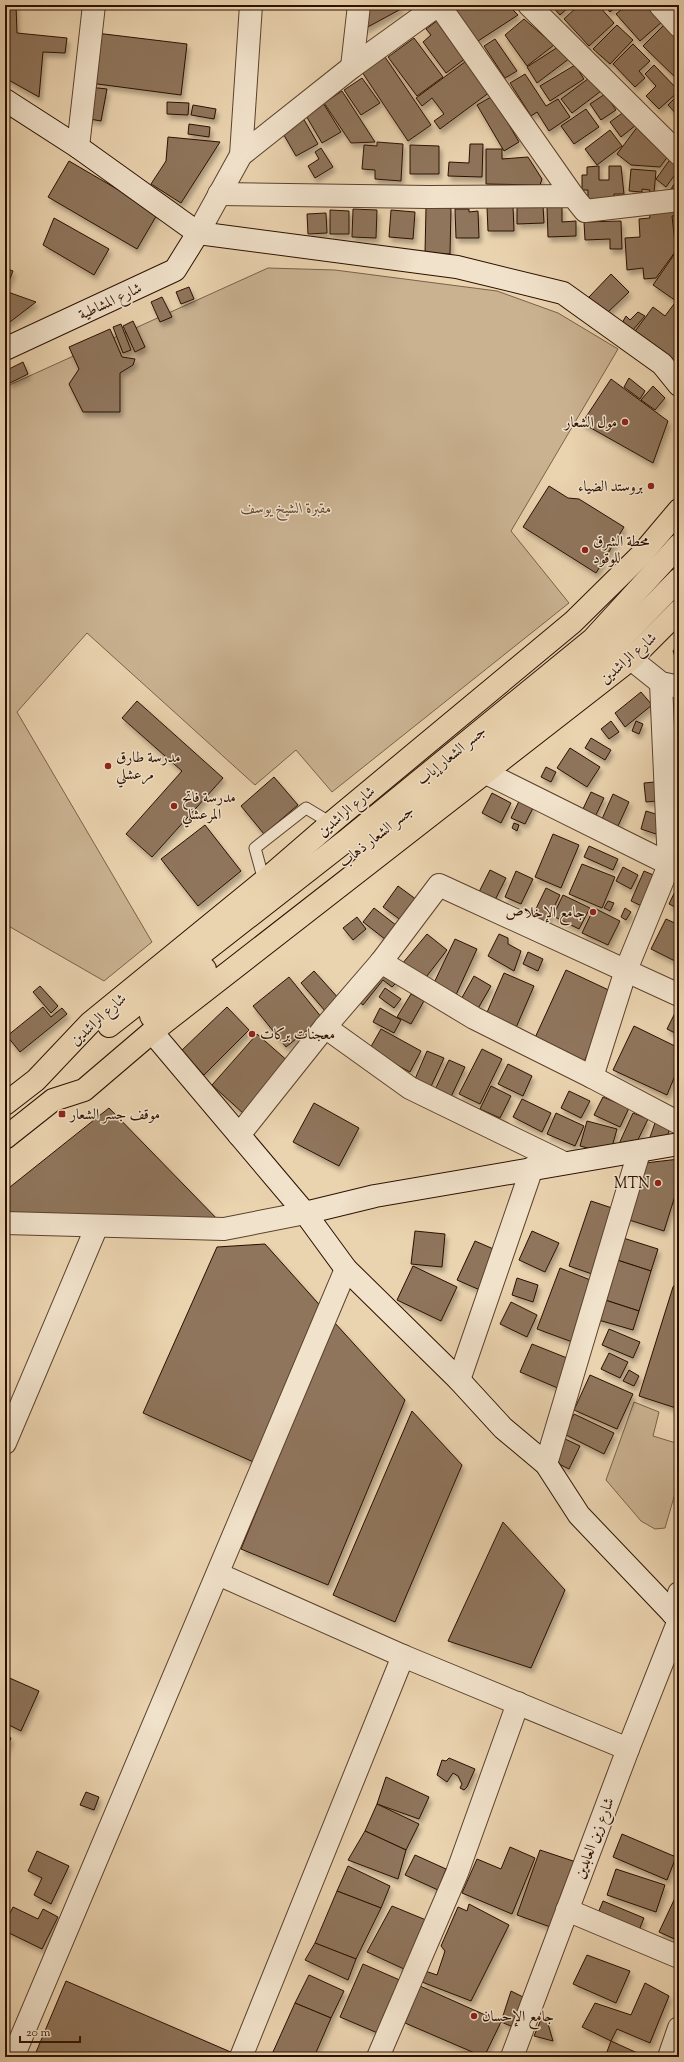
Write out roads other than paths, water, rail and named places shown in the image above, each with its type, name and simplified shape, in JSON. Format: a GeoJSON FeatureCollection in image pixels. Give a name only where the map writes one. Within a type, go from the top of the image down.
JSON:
{"type":"FeatureCollection","features":[{"type":"Feature","properties":{"kind":"main road","name":"شارع الراشدين"},"geometry":{"type":"LineString","coordinates":[[5,1104],[36,1080],[90,1023],[264,881],[331,823],[573,622],[642,555],[679,510]]}},
{"type":"Feature","properties":{"kind":"main road","name":"جسر الشعار إياب"},"geometry":{"type":"LineString","coordinates":[[210,956],[347,840],[594,639],[679,545]]}},
{"type":"Feature","properties":{"kind":"main road","name":"جسر الشعار ذهاب"},"geometry":{"type":"LineString","coordinates":[[210,956],[484,751],[608,652],[679,579]]}},
{"type":"Feature","properties":{"kind":"main road","name":"شارع الراشدين"},"geometry":{"type":"LineString","coordinates":[[5,1138],[53,1100],[84,1090],[152,1032],[631,658],[679,611]]}},
{"type":"Feature","properties":{"kind":"main road"},"geometry":{"type":"LineString","coordinates":[[36,1080],[152,994],[210,956]]}},
{"type":"Feature","properties":{"kind":"main road"},"geometry":{"type":"LineString","coordinates":[[53,1100],[210,956]]}},
{"type":"Feature","properties":{"kind":"street"},"geometry":{"type":"LineString","coordinates":[[78,147],[94,5]]}},
{"type":"Feature","properties":{"kind":"street"},"geometry":{"type":"LineString","coordinates":[[241,155],[251,5]]}},
{"type":"Feature","properties":{"kind":"street"},"geometry":{"type":"LineString","coordinates":[[352,66],[359,5]]}},
{"type":"Feature","properties":{"kind":"street"},"geometry":{"type":"LineString","coordinates":[[241,155],[352,66],[438,5],[573,196],[585,210],[679,200]]}},
{"type":"Feature","properties":{"kind":"street"},"geometry":{"type":"LineString","coordinates":[[529,5],[679,154]]}},
{"type":"Feature","properties":{"kind":"street"},"geometry":{"type":"LineString","coordinates":[[660,5],[679,26]]}},
{"type":"Feature","properties":{"kind":"street"},"geometry":{"type":"LineString","coordinates":[[5,100],[78,147],[198,233],[457,267],[563,293],[662,364],[679,385]]}},
{"type":"Feature","properties":{"kind":"street","name":"شارع المشاطية"},"geometry":{"type":"LineString","coordinates":[[5,349],[176,270],[241,155]]}},
{"type":"Feature","properties":{"kind":"street"},"geometry":{"type":"LineString","coordinates":[[219,194],[428,197],[573,196]]}},
{"type":"Feature","properties":{"kind":"street"},"geometry":{"type":"LineString","coordinates":[[592,1077],[626,970],[674,867],[670,685],[631,658]]}},
{"type":"Feature","properties":{"kind":"street"},"geometry":{"type":"LineString","coordinates":[[484,772],[674,867]]}},
{"type":"Feature","properties":{"kind":"street"},"geometry":{"type":"LineString","coordinates":[[239,1135],[325,1027],[381,962],[439,885],[679,995]]}},
{"type":"Feature","properties":{"kind":"street"},"geometry":{"type":"LineString","coordinates":[[381,962],[474,1018],[592,1077],[679,1123]]}},
{"type":"Feature","properties":{"kind":"street"},"geometry":{"type":"LineString","coordinates":[[325,1027],[410,1088],[564,1163]]}},
{"type":"Feature","properties":{"kind":"street"},"geometry":{"type":"LineString","coordinates":[[152,1032],[305,1213],[346,1269],[459,1380],[503,1428],[546,1464],[579,1515],[677,1610]]}},
{"type":"Feature","properties":{"kind":"street"},"geometry":{"type":"LineString","coordinates":[[5,1223],[224,1229],[305,1213],[375,1196],[679,1144]]}},
{"type":"Feature","properties":{"kind":"street"},"geometry":{"type":"LineString","coordinates":[[546,1464],[639,1152]]}},
{"type":"Feature","properties":{"kind":"street"},"geometry":{"type":"LineString","coordinates":[[459,1380],[532,1168]]}},
{"type":"Feature","properties":{"kind":"street"},"geometry":{"type":"LineString","coordinates":[[5,1443],[97,1226]]}},
{"type":"Feature","properties":{"kind":"street"},"geometry":{"type":"LineString","coordinates":[[13,2057],[346,1269]]}},
{"type":"Feature","properties":{"kind":"street"},"geometry":{"type":"LineString","coordinates":[[218,1574],[403,1656],[628,1749]]}},
{"type":"Feature","properties":{"kind":"street","name":"شارع زين العابدين"},"geometry":{"type":"LineString","coordinates":[[512,2057],[628,1749],[677,1610]]}},
{"type":"Feature","properties":{"kind":"street"},"geometry":{"type":"LineString","coordinates":[[241,2057],[403,1656]]}},
{"type":"Feature","properties":{"kind":"street"},"geometry":{"type":"LineString","coordinates":[[378,2057],[457,1874],[518,1703]]}},
{"type":"Feature","properties":{"kind":"street"},"geometry":{"type":"LineString","coordinates":[[567,1910],[679,1958]]}},
{"type":"Feature","properties":{"kind":"street"},"geometry":{"type":"LineString","coordinates":[[669,2057],[679,2028]]}},
{"type":"Feature","properties":{"kind":"lane"},"geometry":{"type":"LineString","coordinates":[[264,881],[255,848],[306,808],[331,823]]}},
{"type":"Feature","properties":{"kind":"place","name":"مول الشعار"},"geometry":{"type":"Point","coordinates":[625,422]}},
{"type":"Feature","properties":{"kind":"place","name":"بروستد الضياء"},"geometry":{"type":"Point","coordinates":[651,486]}},
{"type":"Feature","properties":{"kind":"place","name":"محطة الشرق للوقود"},"geometry":{"type":"Point","coordinates":[585,550]}},
{"type":"Feature","properties":{"kind":"place","name":"مدرسة طارق مرعشلي"},"geometry":{"type":"Point","coordinates":[108,766]}},
{"type":"Feature","properties":{"kind":"place","name":"مدرسة فاتح المرعشلي"},"geometry":{"type":"Point","coordinates":[174,806]}},
{"type":"Feature","properties":{"kind":"place","name":"جامع الإخلاص"},"geometry":{"type":"Point","coordinates":[593,912]}},
{"type":"Feature","properties":{"kind":"place","name":"معجنات بركات"},"geometry":{"type":"Point","coordinates":[252,1034]}},
{"type":"Feature","properties":{"kind":"place","name":"موقف جسر الشعار"},"geometry":{"type":"Point","coordinates":[62,1114]}},
{"type":"Feature","properties":{"kind":"place","name":"MTN"},"geometry":{"type":"Point","coordinates":[658,1183]}},
{"type":"Feature","properties":{"kind":"place","name":"جامع الإحسان"},"geometry":{"type":"Point","coordinates":[474,2016]}},
{"type":"Feature","properties":{"kind":"park label","name":"مقبرة الشيخ يوسف"},"geometry":{"type":"Point","coordinates":[286,508]}}]}
